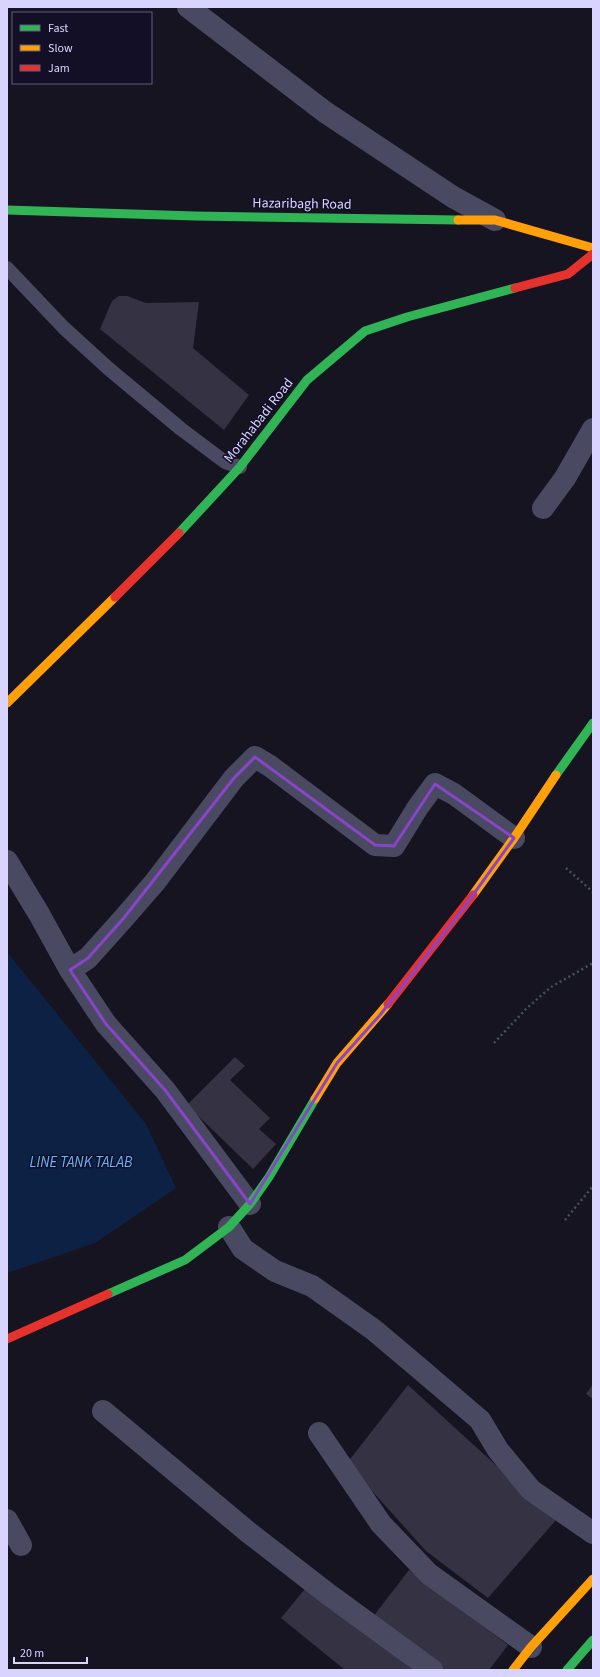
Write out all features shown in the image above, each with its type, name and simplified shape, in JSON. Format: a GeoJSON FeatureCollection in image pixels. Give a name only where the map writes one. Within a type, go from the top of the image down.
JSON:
{"type":"FeatureCollection","features":[{"type":"Feature","properties":{"kind":"main road","name":"Hazaribagh Road"},"geometry":{"type":"LineString","coordinates":[[7,210],[195,216],[495,220],[593,248]]}},
{"type":"Feature","properties":{"kind":"main road","name":"Morahabadi Road"},"geometry":{"type":"LineString","coordinates":[[7,703],[164,550],[240,467],[307,380],[365,331],[408,317],[568,274],[593,254]]}},
{"type":"Feature","properties":{"kind":"main road"},"geometry":{"type":"LineString","coordinates":[[7,1340],[185,1260],[229,1227],[250,1204],[269,1177],[337,1063],[380,1015],[412,972],[460,913],[514,838],[565,761],[593,723]]}},
{"type":"Feature","properties":{"kind":"main road"},"geometry":{"type":"LineString","coordinates":[[513,1670],[531,1647],[593,1579]]}},
{"type":"Feature","properties":{"kind":"main road"},"geometry":{"type":"LineString","coordinates":[[567,1670],[593,1640]]}},
{"type":"Feature","properties":{"kind":"street"},"geometry":{"type":"LineString","coordinates":[[188,7],[325,112],[453,196],[495,220]]}},
{"type":"Feature","properties":{"kind":"street"},"geometry":{"type":"LineString","coordinates":[[543,508],[565,478],[593,429]]}},
{"type":"Feature","properties":{"kind":"street"},"geometry":{"type":"LineString","coordinates":[[70,970],[88,958],[123,919],[155,882],[234,778],[255,757],[270,766],[375,845],[394,846],[418,807],[436,784],[454,794],[514,838]]}},
{"type":"Feature","properties":{"kind":"street"},"geometry":{"type":"LineString","coordinates":[[7,861],[70,970],[106,1024],[165,1090],[250,1204]]}},
{"type":"Feature","properties":{"kind":"street"},"geometry":{"type":"LineString","coordinates":[[229,1227],[243,1249],[275,1271],[312,1286],[374,1330],[420,1368],[480,1420],[498,1450],[531,1490],[593,1533]]}},
{"type":"Feature","properties":{"kind":"street"},"geometry":{"type":"LineString","coordinates":[[103,1412],[248,1532],[328,1594],[432,1670]]}},
{"type":"Feature","properties":{"kind":"street"},"geometry":{"type":"LineString","coordinates":[[319,1433],[381,1524],[429,1574],[531,1647]]}},
{"type":"Feature","properties":{"kind":"street"},"geometry":{"type":"LineString","coordinates":[[7,1520],[21,1545]]}},
{"type":"Feature","properties":{"kind":"lane"},"geometry":{"type":"LineString","coordinates":[[7,268],[64,328],[109,369],[225,462],[240,467]]}},
{"type":"Feature","properties":{"kind":"path"},"geometry":{"type":"LineString","coordinates":[[566,868],[593,892]]}},
{"type":"Feature","properties":{"kind":"path"},"geometry":{"type":"LineString","coordinates":[[494,1043],[527,1008],[551,987],[593,963]]}},
{"type":"Feature","properties":{"kind":"path"},"geometry":{"type":"LineString","coordinates":[[565,1220],[593,1186]]}},
{"type":"Feature","properties":{"kind":"highlighted area"},"geometry":{"type":"Polygon","coordinates":[[[255,757],[375,845],[394,846],[435,784],[514,838],[460,913],[380,1015],[337,1063],[250,1204],[165,1090],[106,1024],[70,970],[88,958],[123,919],[234,778],[255,757]]]}},
{"type":"Feature","properties":{"kind":"water","name":"LINE TANK TALAB"},"geometry":{"type":"Polygon","coordinates":[[[7,952],[146,1124],[176,1188],[95,1243],[7,1273],[7,952]]]}},
{"type":"Feature","properties":{"kind":"building"},"geometry":{"type":"Polygon","coordinates":[[[119,296],[127,296],[146,303],[199,302],[193,348],[249,395],[224,430],[100,329],[112,301],[119,296]]]}},
{"type":"Feature","properties":{"kind":"building"},"geometry":{"type":"Polygon","coordinates":[[[235,1057],[245,1066],[230,1080],[270,1118],[259,1129],[276,1144],[253,1169],[187,1105],[235,1057]]]}},
{"type":"Feature","properties":{"kind":"building"},"geometry":{"type":"Polygon","coordinates":[[[593,1384],[593,1399],[586,1394],[593,1384]]]}},
{"type":"Feature","properties":{"kind":"building"},"geometry":{"type":"Polygon","coordinates":[[[408,1385],[556,1520],[488,1598],[426,1551],[347,1463],[408,1385]]]}},
{"type":"Feature","properties":{"kind":"building"},"geometry":{"type":"Polygon","coordinates":[[[409,1570],[508,1645],[489,1670],[440,1670],[372,1618],[409,1570]]]}},
{"type":"Feature","properties":{"kind":"building"},"geometry":{"type":"Polygon","coordinates":[[[309,1584],[413,1670],[345,1670],[281,1618],[309,1584]]]}},
{"type":"Feature","properties":{"kind":"traffic: fast"},"geometry":{"type":"LineString","coordinates":[[7,210],[195,216],[458,220]]}},
{"type":"Feature","properties":{"kind":"traffic: fast"},"geometry":{"type":"LineString","coordinates":[[179,533],[240,467],[307,380],[365,331],[407,317],[515,288]]}},
{"type":"Feature","properties":{"kind":"traffic: fast"},"geometry":{"type":"LineString","coordinates":[[556,775],[593,723]]}},
{"type":"Feature","properties":{"kind":"traffic: fast"},"geometry":{"type":"LineString","coordinates":[[108,1294],[185,1260],[229,1227],[250,1204],[269,1177],[315,1099]]}},
{"type":"Feature","properties":{"kind":"traffic: fast"},"geometry":{"type":"LineString","coordinates":[[567,1670],[593,1640]]}},
{"type":"Feature","properties":{"kind":"traffic: slow"},"geometry":{"type":"LineString","coordinates":[[458,220],[495,220],[593,248]]}},
{"type":"Feature","properties":{"kind":"traffic: slow"},"geometry":{"type":"LineString","coordinates":[[7,703],[115,597]]}},
{"type":"Feature","properties":{"kind":"traffic: slow"},"geometry":{"type":"LineString","coordinates":[[473,895],[514,838],[556,775]]}},
{"type":"Feature","properties":{"kind":"traffic: slow"},"geometry":{"type":"LineString","coordinates":[[315,1099],[337,1063],[388,1004]]}},
{"type":"Feature","properties":{"kind":"traffic: slow"},"geometry":{"type":"LineString","coordinates":[[513,1670],[531,1647],[593,1579]]}},
{"type":"Feature","properties":{"kind":"traffic: jam"},"geometry":{"type":"LineString","coordinates":[[515,288],[568,274],[593,254]]}},
{"type":"Feature","properties":{"kind":"traffic: jam"},"geometry":{"type":"LineString","coordinates":[[115,597],[179,533]]}},
{"type":"Feature","properties":{"kind":"traffic: jam"},"geometry":{"type":"LineString","coordinates":[[388,1004],[473,895]]}},
{"type":"Feature","properties":{"kind":"traffic: jam"},"geometry":{"type":"LineString","coordinates":[[7,1339],[108,1294]]}}]}
